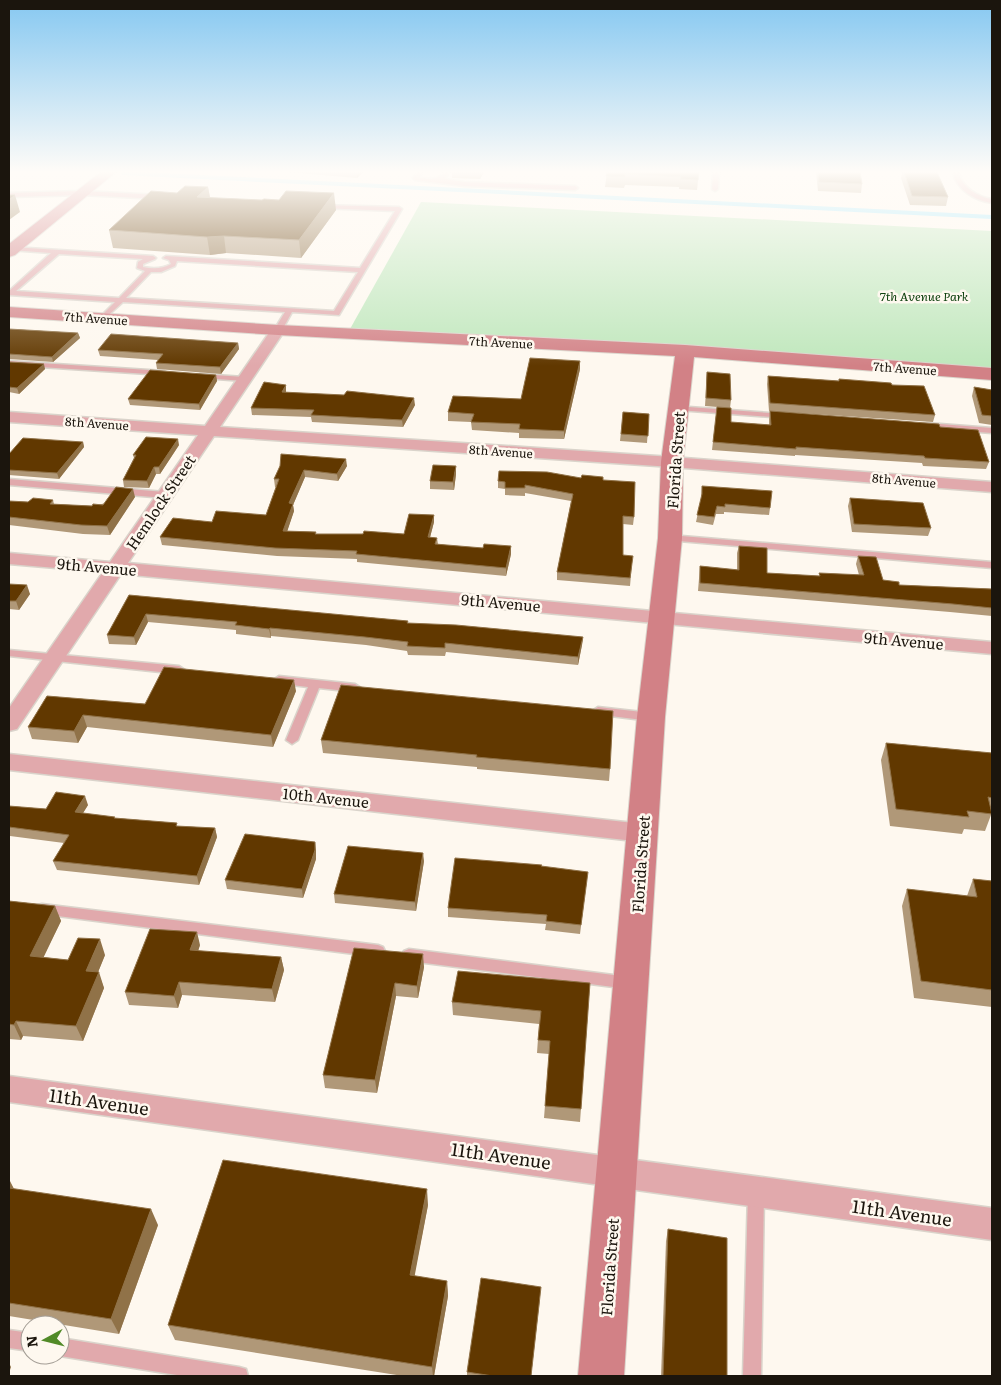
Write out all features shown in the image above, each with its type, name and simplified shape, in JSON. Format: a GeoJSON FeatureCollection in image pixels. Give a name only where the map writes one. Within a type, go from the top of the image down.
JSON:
{"type":"FeatureCollection","features":[{"type":"Feature","properties":{"kind":"street"},"geometry":{"type":"LineString","coordinates":[[11,251],[29,237]]}},
{"type":"Feature","properties":{"kind":"street","name":"7th Avenue"},"geometry":{"type":"LineString","coordinates":[[9,312],[278,330],[684,352],[992,374]]}},
{"type":"Feature","properties":{"kind":"street","name":"Hemlock Street"},"geometry":{"type":"LineString","coordinates":[[9,724],[278,330]]}},
{"type":"Feature","properties":{"kind":"street","name":"Florida Street"},"geometry":{"type":"LineString","coordinates":[[601,1376],[651,716],[670,538],[672,462],[684,352]]}},
{"type":"Feature","properties":{"kind":"street","name":"8th Avenue"},"geometry":{"type":"LineString","coordinates":[[9,416],[208,432],[672,462],[992,487]]}},
{"type":"Feature","properties":{"kind":"street","name":"9th Avenue"},"geometry":{"type":"LineString","coordinates":[[9,558],[992,648]]}},
{"type":"Feature","properties":{"kind":"street","name":"10th Avenue"},"geometry":{"type":"LineString","coordinates":[[9,762],[642,833]]}},
{"type":"Feature","properties":{"kind":"street","name":"11th Avenue"},"geometry":{"type":"LineString","coordinates":[[9,1089],[992,1224]]}},
{"type":"Feature","properties":{"kind":"lane"},"geometry":{"type":"LineString","coordinates":[[57,252],[10,292],[336,313],[383,237]]}},
{"type":"Feature","properties":{"kind":"lane"},"geometry":{"type":"LineString","coordinates":[[11,251],[153,258],[143,260],[138,265],[144,270],[170,267],[175,262],[168,259],[362,270]]}},
{"type":"Feature","properties":{"kind":"lane"},"geometry":{"type":"LineString","coordinates":[[103,318],[150,270]]}},
{"type":"Feature","properties":{"kind":"lane"},"geometry":{"type":"LineString","coordinates":[[278,330],[290,310]]}},
{"type":"Feature","properties":{"kind":"lane"},"geometry":{"type":"LineString","coordinates":[[9,363],[175,374]]}},
{"type":"Feature","properties":{"kind":"lane"},"geometry":{"type":"LineString","coordinates":[[195,376],[244,379]]}},
{"type":"Feature","properties":{"kind":"lane"},"geometry":{"type":"LineString","coordinates":[[678,408],[796,417]]}},
{"type":"Feature","properties":{"kind":"lane"},"geometry":{"type":"LineString","coordinates":[[914,425],[992,431]]}},
{"type":"Feature","properties":{"kind":"lane"},"geometry":{"type":"LineString","coordinates":[[9,482],[164,495]]}},
{"type":"Feature","properties":{"kind":"lane"},"geometry":{"type":"LineString","coordinates":[[670,538],[992,565]]}},
{"type":"Feature","properties":{"kind":"lane"},"geometry":{"type":"LineString","coordinates":[[9,653],[189,671]]}},
{"type":"Feature","properties":{"kind":"lane"},"geometry":{"type":"LineString","coordinates":[[267,679],[365,688]]}},
{"type":"Feature","properties":{"kind":"lane"},"geometry":{"type":"LineString","coordinates":[[292,740],[315,684]]}},
{"type":"Feature","properties":{"kind":"lane"},"geometry":{"type":"LineString","coordinates":[[582,710],[651,716]]}},
{"type":"Feature","properties":{"kind":"lane"},"geometry":{"type":"LineString","coordinates":[[28,907],[631,983]]}},
{"type":"Feature","properties":{"kind":"lane"},"geometry":{"type":"LineString","coordinates":[[752,1376],[756,1192]]}},
{"type":"Feature","properties":{"kind":"lane"},"geometry":{"type":"LineString","coordinates":[[70,1349],[239,1376]]}},
{"type":"Feature","properties":{"kind":"green space","name":"7th Avenue Park"},"geometry":{"type":"Polygon","coordinates":[[[402,237],[992,237],[992,369],[350,329],[402,237]]]}},
{"type":"Feature","properties":{"kind":"building"},"geometry":{"type":"Polygon","coordinates":[[[236,237],[302,237],[299,240],[236,237]]]}},
{"type":"Feature","properties":{"kind":"building"},"geometry":{"type":"Polygon","coordinates":[[[9,329],[78,333],[52,357],[9,354],[9,329]]]}},
{"type":"Feature","properties":{"kind":"building"},"geometry":{"type":"Polygon","coordinates":[[[111,334],[238,343],[220,367],[156,363],[163,354],[98,350],[111,334]]]}},
{"type":"Feature","properties":{"kind":"building"},"geometry":{"type":"Polygon","coordinates":[[[530,358],[580,361],[564,431],[519,429],[520,424],[471,422],[474,414],[448,412],[453,396],[521,399],[530,358]]]}},
{"type":"Feature","properties":{"kind":"building"},"geometry":{"type":"Polygon","coordinates":[[[9,362],[44,364],[17,388],[9,387],[9,362]]]}},
{"type":"Feature","properties":{"kind":"building"},"geometry":{"type":"Polygon","coordinates":[[[150,370],[216,375],[199,404],[128,399],[150,370]]]}},
{"type":"Feature","properties":{"kind":"building"},"geometry":{"type":"Polygon","coordinates":[[[707,372],[730,374],[731,400],[706,398],[707,372]]]}},
{"type":"Feature","properties":{"kind":"building"},"geometry":{"type":"Polygon","coordinates":[[[768,376],[839,381],[839,379],[891,383],[892,385],[924,386],[935,415],[770,403],[768,376]]]}},
{"type":"Feature","properties":{"kind":"building"},"geometry":{"type":"Polygon","coordinates":[[[264,382],[286,385],[282,392],[344,395],[347,391],[414,398],[402,420],[311,415],[314,410],[251,408],[264,382]]]}},
{"type":"Feature","properties":{"kind":"building"},"geometry":{"type":"Polygon","coordinates":[[[974,387],[992,390],[992,416],[982,415],[974,387]]]}},
{"type":"Feature","properties":{"kind":"building"},"geometry":{"type":"Polygon","coordinates":[[[717,407],[731,408],[731,422],[771,425],[770,411],[939,424],[940,427],[978,430],[989,462],[713,442],[717,407]]]}},
{"type":"Feature","properties":{"kind":"building"},"geometry":{"type":"Polygon","coordinates":[[[623,412],[649,414],[648,436],[621,434],[623,412]]]}},
{"type":"Feature","properties":{"kind":"building"},"geometry":{"type":"Polygon","coordinates":[[[146,437],[178,439],[159,467],[154,467],[147,481],[123,480],[136,455],[133,455],[146,437]]]}},
{"type":"Feature","properties":{"kind":"building"},"geometry":{"type":"Polygon","coordinates":[[[23,438],[83,442],[57,473],[9,470],[9,454],[23,438]]]}},
{"type":"Feature","properties":{"kind":"building"},"geometry":{"type":"Polygon","coordinates":[[[281,454],[346,459],[337,474],[304,470],[289,503],[293,504],[283,531],[316,532],[315,534],[363,534],[364,531],[404,534],[409,514],[434,515],[428,537],[437,538],[435,544],[483,548],[484,544],[511,546],[506,568],[356,554],[357,551],[275,548],[160,537],[173,518],[212,522],[216,511],[266,515],[279,479],[274,479],[280,466],[281,454]]]}},
{"type":"Feature","properties":{"kind":"building"},"geometry":{"type":"Polygon","coordinates":[[[433,465],[456,466],[453,482],[430,481],[433,465]]]}},
{"type":"Feature","properties":{"kind":"building"},"geometry":{"type":"Polygon","coordinates":[[[499,471],[547,472],[581,478],[582,475],[603,477],[603,480],[635,482],[634,517],[623,516],[623,555],[633,556],[630,578],[557,572],[573,494],[525,485],[525,488],[505,488],[505,482],[498,481],[499,471]]]}},
{"type":"Feature","properties":{"kind":"building"},"geometry":{"type":"Polygon","coordinates":[[[702,486],[772,491],[770,508],[725,504],[725,507],[717,506],[714,517],[697,515],[702,486]]]}},
{"type":"Feature","properties":{"kind":"building"},"geometry":{"type":"Polygon","coordinates":[[[116,487],[133,489],[107,526],[9,517],[9,501],[28,502],[33,498],[53,500],[50,504],[103,505],[116,487]]]}},
{"type":"Feature","properties":{"kind":"building"},"geometry":{"type":"Polygon","coordinates":[[[850,498],[923,503],[931,528],[854,524],[850,498]]]}},
{"type":"Feature","properties":{"kind":"building"},"geometry":{"type":"Polygon","coordinates":[[[739,546],[767,548],[767,573],[820,576],[819,573],[864,575],[858,556],[876,557],[883,580],[899,582],[899,585],[992,589],[992,608],[700,583],[700,566],[739,570],[739,546]]]}},
{"type":"Feature","properties":{"kind":"building"},"geometry":{"type":"Polygon","coordinates":[[[9,584],[27,585],[16,601],[9,601],[9,584]]]}},
{"type":"Feature","properties":{"kind":"building"},"geometry":{"type":"Polygon","coordinates":[[[129,595],[408,621],[407,623],[456,625],[583,637],[578,657],[445,643],[445,648],[407,646],[408,642],[269,629],[235,625],[237,622],[146,614],[134,637],[107,635],[129,595]]]}},
{"type":"Feature","properties":{"kind":"building"},"geometry":{"type":"Polygon","coordinates":[[[164,667],[294,680],[271,735],[83,715],[74,731],[28,727],[47,696],[145,704],[164,667]]]}},
{"type":"Feature","properties":{"kind":"building"},"geometry":{"type":"Polygon","coordinates":[[[341,685],[613,711],[610,769],[321,740],[341,685]]]}},
{"type":"Feature","properties":{"kind":"building"},"geometry":{"type":"Polygon","coordinates":[[[886,743],[992,753],[992,798],[988,797],[992,814],[967,811],[969,817],[896,809],[886,743]]]}},
{"type":"Feature","properties":{"kind":"building"},"geometry":{"type":"Polygon","coordinates":[[[56,792],[85,796],[75,812],[114,818],[177,823],[176,826],[215,828],[197,876],[53,861],[69,835],[9,827],[9,806],[46,809],[56,792]]]}},
{"type":"Feature","properties":{"kind":"building"},"geometry":{"type":"Polygon","coordinates":[[[245,834],[315,842],[315,850],[302,889],[225,880],[245,834]]]}},
{"type":"Feature","properties":{"kind":"building"},"geometry":{"type":"Polygon","coordinates":[[[348,846],[423,853],[415,902],[334,894],[348,846]]]}},
{"type":"Feature","properties":{"kind":"building"},"geometry":{"type":"Polygon","coordinates":[[[455,858],[542,865],[588,872],[581,925],[546,921],[547,915],[448,908],[455,858]]]}},
{"type":"Feature","properties":{"kind":"building"},"geometry":{"type":"Polygon","coordinates":[[[973,879],[992,881],[992,990],[921,981],[907,889],[977,897],[973,879]]]}},
{"type":"Feature","properties":{"kind":"building"},"geometry":{"type":"Polygon","coordinates":[[[9,901],[55,906],[30,956],[68,960],[78,938],[100,939],[86,971],[99,972],[76,1026],[16,1021],[14,1025],[9,1024],[9,901]]]}},
{"type":"Feature","properties":{"kind":"building"},"geometry":{"type":"Polygon","coordinates":[[[150,929],[197,932],[190,950],[281,957],[272,989],[179,982],[174,996],[125,992],[150,929]]]}},
{"type":"Feature","properties":{"kind":"building"},"geometry":{"type":"Polygon","coordinates":[[[354,948],[423,954],[417,986],[395,983],[375,1080],[323,1075],[354,948]]]}},
{"type":"Feature","properties":{"kind":"building"},"geometry":{"type":"Polygon","coordinates":[[[458,971],[590,983],[581,1109],[545,1106],[550,1041],[538,1040],[541,1011],[452,1002],[458,971]]]}},
{"type":"Feature","properties":{"kind":"building"},"geometry":{"type":"Polygon","coordinates":[[[223,1160],[427,1189],[410,1275],[447,1281],[432,1367],[168,1325],[223,1160]]]}},
{"type":"Feature","properties":{"kind":"building"},"geometry":{"type":"Polygon","coordinates":[[[9,1188],[151,1209],[111,1319],[9,1303],[9,1188]]]}},
{"type":"Feature","properties":{"kind":"building"},"geometry":{"type":"Polygon","coordinates":[[[668,1229],[727,1238],[727,1376],[663,1376],[668,1229]]]}},
{"type":"Feature","properties":{"kind":"building"},"geometry":{"type":"Polygon","coordinates":[[[481,1278],[541,1287],[531,1376],[493,1376],[467,1372],[481,1278]]]}}]}
